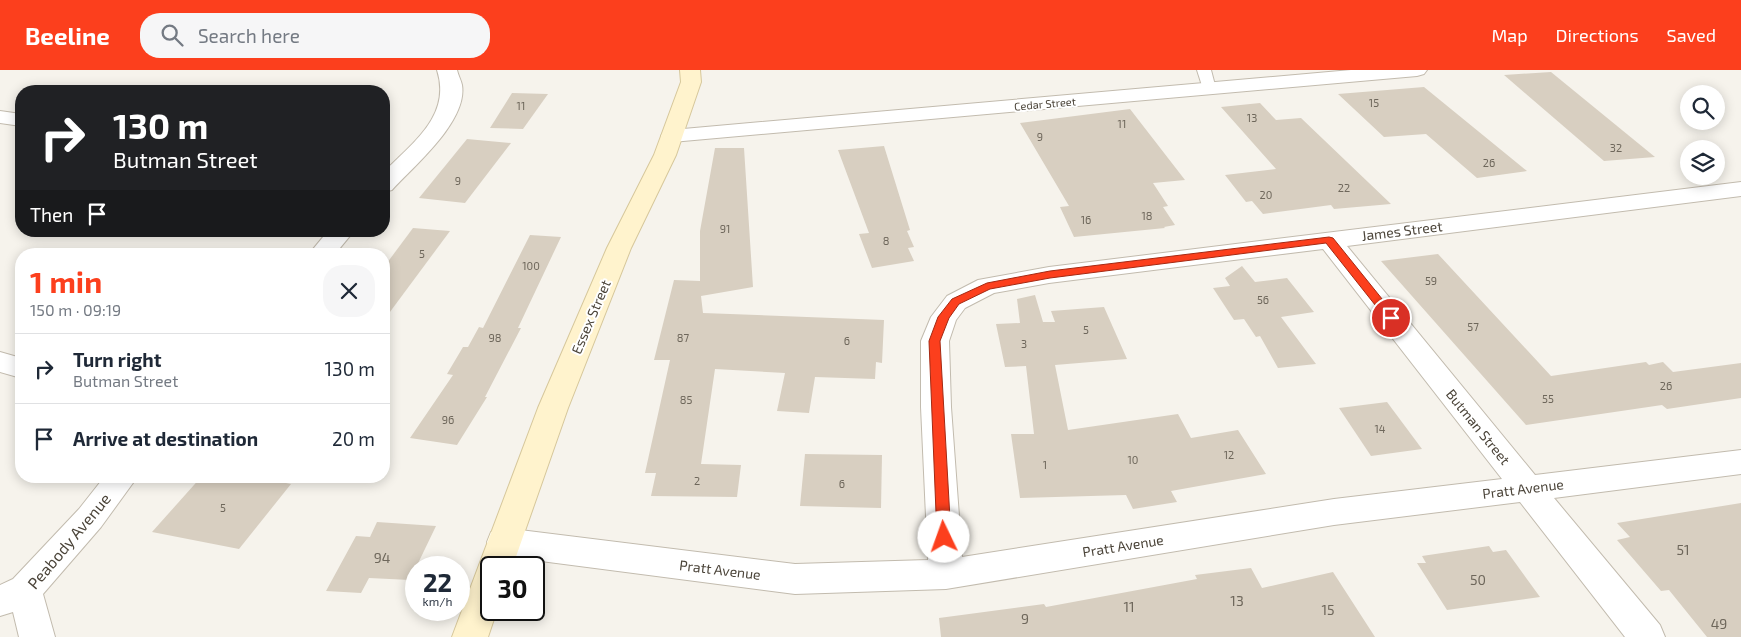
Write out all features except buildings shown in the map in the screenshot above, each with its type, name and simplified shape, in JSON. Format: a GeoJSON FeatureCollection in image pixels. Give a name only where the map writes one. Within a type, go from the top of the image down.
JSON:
{"type":"FeatureCollection","features":[{"type":"Feature","properties":{"kind":"main road","name":"Essex Street"},"geometry":{"type":"LineString","coordinates":[[499,555],[553,408],[608,275],[672,136],[692,82],[690,70]]}},
{"type":"Feature","properties":{"kind":"main road"},"geometry":{"type":"LineString","coordinates":[[470,637],[480,609]]}},
{"type":"Feature","properties":{"kind":"street"},"geometry":{"type":"LineString","coordinates":[[390,174],[443,122],[454,92],[453,79],[447,70]]}},
{"type":"Feature","properties":{"kind":"street","name":"Cedar Street"},"geometry":{"type":"LineString","coordinates":[[672,136],[1207,80],[1417,70]]}},
{"type":"Feature","properties":{"kind":"street"},"geometry":{"type":"LineString","coordinates":[[0,117],[15,119]]}},
{"type":"Feature","properties":{"kind":"street","name":"James Street"},"geometry":{"type":"LineString","coordinates":[[946,574],[936,407],[935,341],[944,317],[956,302],[987,286],[1050,275],[1741,188]]}},
{"type":"Feature","properties":{"kind":"street"},"geometry":{"type":"LineString","coordinates":[[327,248],[337,237]]}},
{"type":"Feature","properties":{"kind":"street","name":"Butman Street"},"geometry":{"type":"LineString","coordinates":[[1329,240],[1647,637]]}},
{"type":"Feature","properties":{"kind":"street"},"geometry":{"type":"LineString","coordinates":[[0,362],[15,366]]}},
{"type":"Feature","properties":{"kind":"street","name":"Pratt Avenue"},"geometry":{"type":"LineString","coordinates":[[499,555],[795,579],[946,574],[1334,512],[1741,462]]}},
{"type":"Feature","properties":{"kind":"street","name":"Peabody Avenue"},"geometry":{"type":"LineString","coordinates":[[37,637],[13,595],[90,518],[118,483]]}},
{"type":"Feature","properties":{"kind":"route"},"geometry":{"type":"LineString","coordinates":[[944,537],[936,407],[935,341],[944,317],[956,302],[987,286],[1050,275],[1329,240],[1391,318]]}}]}
